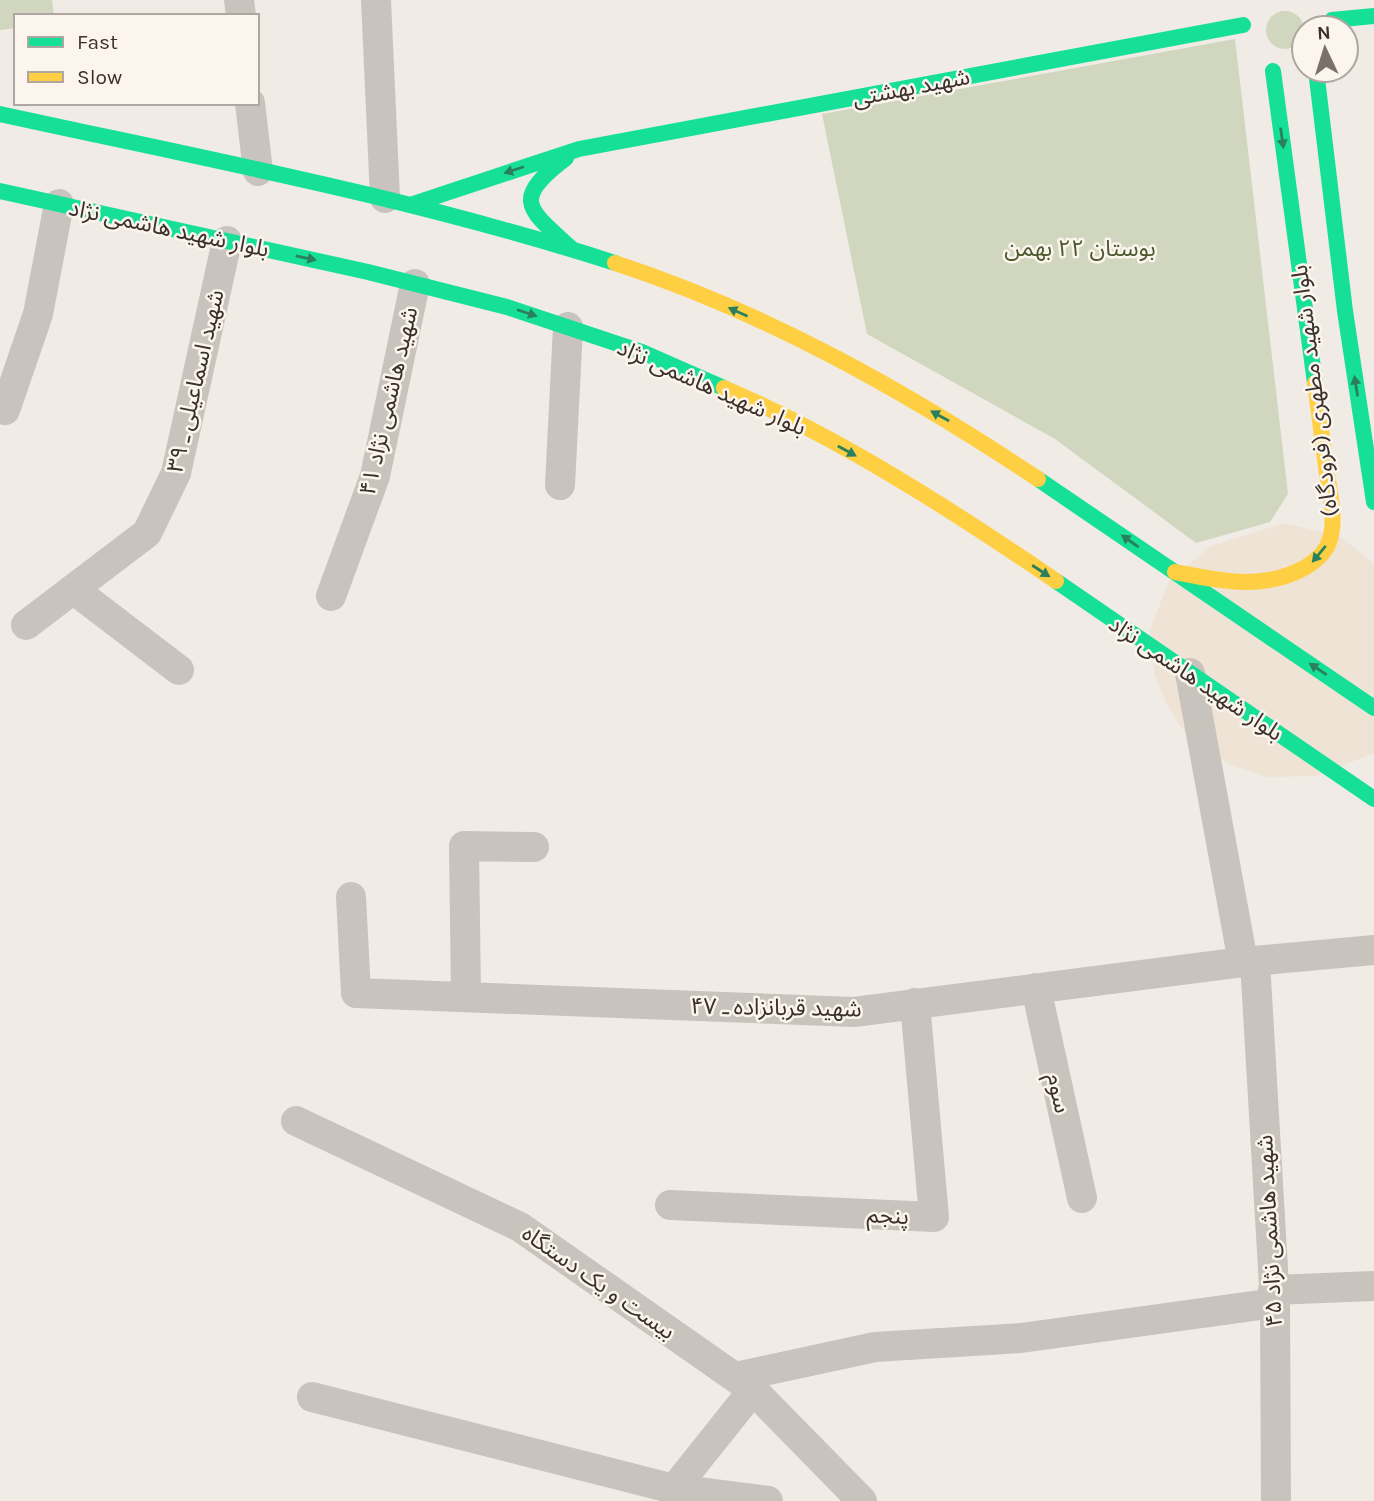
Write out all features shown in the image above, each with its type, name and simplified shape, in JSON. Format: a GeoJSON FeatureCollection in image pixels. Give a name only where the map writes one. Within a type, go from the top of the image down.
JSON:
{"type":"FeatureCollection","features":[{"type":"Feature","properties":{"kind":"main road","name":"شهید بهشتی"},"geometry":{"type":"LineString","coordinates":[[398,202],[579,149],[1244,32],[1249,6]]}},
{"type":"Feature","properties":{"kind":"main road","name":"بلوار شهید مطهری (فرودگاه)"},"geometry":{"type":"LineString","coordinates":[[1175,572],[1229,583],[1263,584],[1298,572],[1321,557],[1331,538],[1331,504],[1292,84]]}},
{"type":"Feature","properties":{"kind":"main road","name":"بلوار شهید مطهری (فرودگاه)"},"geometry":{"type":"LineString","coordinates":[[1294,84],[1345,311],[1374,502]]}},
{"type":"Feature","properties":{"kind":"main road"},"geometry":{"type":"LineString","coordinates":[[0,114],[398,202],[528,235],[669,282],[797,338],[957,425],[1374,708]]}},
{"type":"Feature","properties":{"kind":"main road"},"geometry":{"type":"LineString","coordinates":[[572,249],[535,215],[528,200],[532,186],[542,175],[579,149]]}},
{"type":"Feature","properties":{"kind":"main road","name":"بلوار شهید هاشمی نژاد"},"geometry":{"type":"LineString","coordinates":[[0,191],[507,307],[642,352],[764,405],[917,490],[1374,799]]}},
{"type":"Feature","properties":{"kind":"street"},"geometry":{"type":"LineString","coordinates":[[376,0],[398,202]]}},
{"type":"Feature","properties":{"kind":"street"},"geometry":{"type":"LineString","coordinates":[[250,105],[258,171]]}},
{"type":"Feature","properties":{"kind":"street"},"geometry":{"type":"LineString","coordinates":[[5,410],[38,314],[59,204]]}},
{"type":"Feature","properties":{"kind":"street","name":"شهید اسماعیلی ـ ۳۹"},"geometry":{"type":"LineString","coordinates":[[26,625],[147,533],[176,473],[227,241]]}},
{"type":"Feature","properties":{"kind":"street","name":"شهید هاشمی نژاد ۴۱"},"geometry":{"type":"LineString","coordinates":[[331,596],[375,476],[415,284]]}},
{"type":"Feature","properties":{"kind":"street"},"geometry":{"type":"LineString","coordinates":[[560,485],[568,327]]}},
{"type":"Feature","properties":{"kind":"street"},"geometry":{"type":"LineString","coordinates":[[73,589],[178,670]]}},
{"type":"Feature","properties":{"kind":"street","name":"شهید هاشمی نژاد ۴۵"},"geometry":{"type":"LineString","coordinates":[[1191,673],[1249,962],[1274,1296],[1276,1501]]}},
{"type":"Feature","properties":{"kind":"street"},"geometry":{"type":"LineString","coordinates":[[466,997],[464,846],[534,847]]}},
{"type":"Feature","properties":{"kind":"street","name":"شهید قربانزاده ـ ۴۷"},"geometry":{"type":"LineString","coordinates":[[351,897],[356,993],[854,1012],[1249,962],[1374,950]]}},
{"type":"Feature","properties":{"kind":"street","name":"سوم"},"geometry":{"type":"LineString","coordinates":[[1035,988],[1082,1198]]}},
{"type":"Feature","properties":{"kind":"street","name":"پنجم"},"geometry":{"type":"LineString","coordinates":[[670,1205],[934,1217],[915,1003]]}},
{"type":"Feature","properties":{"kind":"street","name":"بیست و یک دستگاه"},"geometry":{"type":"LineString","coordinates":[[296,1121],[520,1227],[745,1384],[862,1501]]}},
{"type":"Feature","properties":{"kind":"street"},"geometry":{"type":"LineString","coordinates":[[674,1489],[745,1384],[875,1347],[1021,1338],[1274,1296],[1374,1286]]}},
{"type":"Feature","properties":{"kind":"street"},"geometry":{"type":"LineString","coordinates":[[312,1397],[674,1489],[768,1501]]}},
{"type":"Feature","properties":{"kind":"green space"},"geometry":{"type":"Polygon","coordinates":[[[0,0],[52,0],[54,14],[14,14],[14,28],[0,30],[0,0]]]}},
{"type":"Feature","properties":{"kind":"green space"},"geometry":{"type":"Polygon","coordinates":[[[1278,12],[1296,14],[1290,14],[1290,48],[1278,48],[1271,44],[1267,37],[1267,23],[1271,16],[1278,12]]]}},
{"type":"Feature","properties":{"kind":"green space","name":"بوستان ۲۲ بهمن"},"geometry":{"type":"Polygon","coordinates":[[[1235,39],[1288,494],[1270,522],[1196,543],[1055,439],[867,334],[822,114],[1235,39]]]}},
{"type":"Feature","properties":{"kind":"shaded area"},"geometry":{"type":"Polygon","coordinates":[[[1285,523],[1341,537],[1374,564],[1374,753],[1315,776],[1267,777],[1231,765],[1192,742],[1169,709],[1155,675],[1150,630],[1169,581],[1211,546],[1285,523]]]}},
{"type":"Feature","properties":{"kind":"traffic: fast"},"geometry":{"type":"LineString","coordinates":[[1360,17],[1374,16]]}},
{"type":"Feature","properties":{"kind":"traffic: fast"},"geometry":{"type":"LineString","coordinates":[[410,205],[579,149],[1243,25]]}},
{"type":"Feature","properties":{"kind":"traffic: fast"},"geometry":{"type":"LineString","coordinates":[[1273,71],[1315,383]]}},
{"type":"Feature","properties":{"kind":"traffic: fast"},"geometry":{"type":"LineString","coordinates":[[1318,84],[1345,311],[1374,502]]}},
{"type":"Feature","properties":{"kind":"traffic: fast"},"geometry":{"type":"LineString","coordinates":[[0,114],[386,199],[615,263]]}},
{"type":"Feature","properties":{"kind":"traffic: fast"},"geometry":{"type":"LineString","coordinates":[[566,158],[537,184],[532,195],[532,204],[536,214],[572,249]]}},
{"type":"Feature","properties":{"kind":"traffic: fast"},"geometry":{"type":"LineString","coordinates":[[0,191],[368,272],[507,307],[642,352],[724,388]]}},
{"type":"Feature","properties":{"kind":"traffic: fast"},"geometry":{"type":"LineString","coordinates":[[1038,479],[1374,708]]}},
{"type":"Feature","properties":{"kind":"traffic: fast"},"geometry":{"type":"LineString","coordinates":[[1056,581],[1374,799]]}},
{"type":"Feature","properties":{"kind":"traffic: slow"},"geometry":{"type":"LineString","coordinates":[[615,263],[726,305],[833,356],[937,415],[1038,479]]}},
{"type":"Feature","properties":{"kind":"traffic: slow"},"geometry":{"type":"LineString","coordinates":[[1175,572],[1225,581],[1258,582],[1306,567],[1324,551],[1332,531],[1332,515],[1315,383]]}},
{"type":"Feature","properties":{"kind":"traffic: slow"},"geometry":{"type":"LineString","coordinates":[[724,388],[853,452],[977,528],[1056,581]]}}]}
